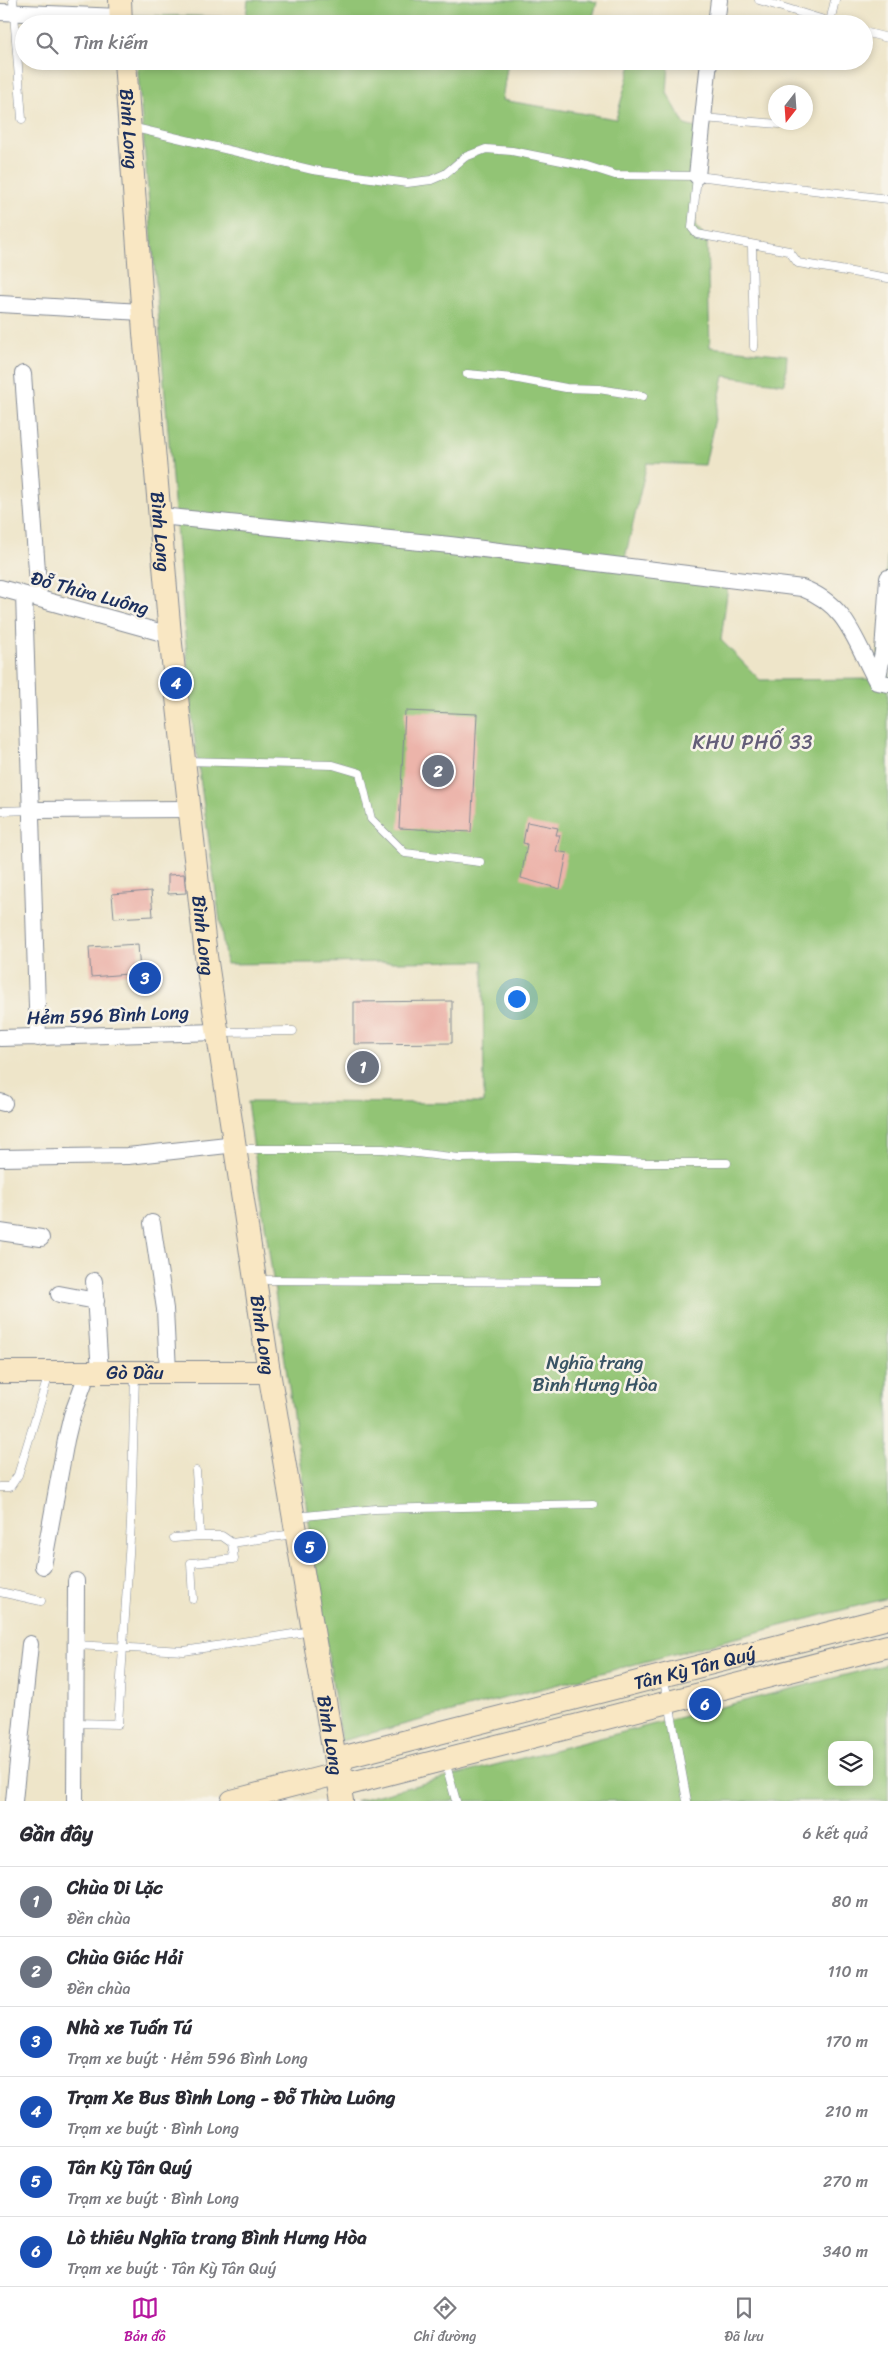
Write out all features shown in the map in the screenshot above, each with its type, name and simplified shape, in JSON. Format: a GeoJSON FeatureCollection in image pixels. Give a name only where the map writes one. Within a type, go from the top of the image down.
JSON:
{"type":"FeatureCollection","features":[{"type":"Feature","properties":{"kind":"main road","name":"Bình Long"},"geometry":{"type":"LineString","coordinates":[[126,70],[142,312],[170,636],[206,956],[269,1372],[342,1801]]}},
{"type":"Feature","properties":{"kind":"main road","name":"Gò Dầu"},"geometry":{"type":"LineString","coordinates":[[0,1372],[269,1372]]}},
{"type":"Feature","properties":{"kind":"main road","name":"Tân Kỳ Tân Quý"},"geometry":{"type":"LineString","coordinates":[[888,1618],[346,1757],[336,1774],[352,1783],[888,1646]]}},
{"type":"Feature","properties":{"kind":"main road"},"geometry":{"type":"LineString","coordinates":[[232,1801],[336,1774]]}},
{"type":"Feature","properties":{"kind":"street"},"geometry":{"type":"LineString","coordinates":[[718,15],[720,0]]}},
{"type":"Feature","properties":{"kind":"street"},"geometry":{"type":"LineString","coordinates":[[9,8],[120,14]]}},
{"type":"Feature","properties":{"kind":"street"},"geometry":{"type":"LineString","coordinates":[[697,176],[708,70]]}},
{"type":"Feature","properties":{"kind":"street"},"geometry":{"type":"LineString","coordinates":[[0,304],[142,312]]}},
{"type":"Feature","properties":{"kind":"street"},"geometry":{"type":"LineString","coordinates":[[23,374],[32,597],[32,810],[38,1038]]}},
{"type":"Feature","properties":{"kind":"street"},"geometry":{"type":"LineString","coordinates":[[160,516],[450,545],[802,588],[828,601],[842,615],[882,683]]}},
{"type":"Feature","properties":{"kind":"street"},"geometry":{"type":"LineString","coordinates":[[882,683],[888,578]]}},
{"type":"Feature","properties":{"kind":"street","name":"Đỗ Thừa Luông"},"geometry":{"type":"LineString","coordinates":[[0,588],[170,636]]}},
{"type":"Feature","properties":{"kind":"street"},"geometry":{"type":"LineString","coordinates":[[32,810],[190,809]]}},
{"type":"Feature","properties":{"kind":"street","name":"Hẻm 596 Bình Long"},"geometry":{"type":"LineString","coordinates":[[0,1038],[218,1032]]}},
{"type":"Feature","properties":{"kind":"street"},"geometry":{"type":"LineString","coordinates":[[0,1158],[128,1156],[235,1146]]}},
{"type":"Feature","properties":{"kind":"street"},"geometry":{"type":"LineString","coordinates":[[152,1223],[166,1309],[168,1372]]}},
{"type":"Feature","properties":{"kind":"street"},"geometry":{"type":"LineString","coordinates":[[0,1232],[41,1238]]}},
{"type":"Feature","properties":{"kind":"street"},"geometry":{"type":"LineString","coordinates":[[43,1566],[72,1415],[94,1372],[96,1301],[94,1281]]}},
{"type":"Feature","properties":{"kind":"street"},"geometry":{"type":"LineString","coordinates":[[59,1294],[96,1301]]}},
{"type":"Feature","properties":{"kind":"street"},"geometry":{"type":"LineString","coordinates":[[75,1801],[76,1581]]}},
{"type":"Feature","properties":{"kind":"street"},"geometry":{"type":"LineString","coordinates":[[14,1801],[30,1644]]}},
{"type":"Feature","properties":{"kind":"lane"},"geometry":{"type":"LineString","coordinates":[[759,0],[807,15]]}},
{"type":"Feature","properties":{"kind":"lane"},"geometry":{"type":"LineString","coordinates":[[833,15],[834,0]]}},
{"type":"Feature","properties":{"kind":"lane"},"geometry":{"type":"LineString","coordinates":[[9,8],[15,59]]}},
{"type":"Feature","properties":{"kind":"lane"},"geometry":{"type":"LineString","coordinates":[[873,34],[888,38]]}},
{"type":"Feature","properties":{"kind":"lane"},"geometry":{"type":"LineString","coordinates":[[16,70],[22,119]]}},
{"type":"Feature","properties":{"kind":"lane"},"geometry":{"type":"LineString","coordinates":[[702,118],[768,123]]}},
{"type":"Feature","properties":{"kind":"lane"},"geometry":{"type":"LineString","coordinates":[[130,127],[313,170],[408,182],[438,177],[445,174],[465,157],[486,149],[512,151],[587,166],[616,175],[697,176],[888,199]]}},
{"type":"Feature","properties":{"kind":"lane"},"geometry":{"type":"LineString","coordinates":[[697,176],[692,222],[695,232],[699,236],[789,251],[798,263],[888,278]]}},
{"type":"Feature","properties":{"kind":"lane"},"geometry":{"type":"LineString","coordinates":[[752,246],[754,347]]}},
{"type":"Feature","properties":{"kind":"lane"},"geometry":{"type":"LineString","coordinates":[[467,374],[513,378],[566,388],[599,389],[643,396]]}},
{"type":"Feature","properties":{"kind":"lane"},"geometry":{"type":"LineString","coordinates":[[184,761],[333,765],[360,773],[371,819],[405,853],[480,862]]}},
{"type":"Feature","properties":{"kind":"lane"},"geometry":{"type":"LineString","coordinates":[[0,811],[32,810]]}},
{"type":"Feature","properties":{"kind":"lane"},"geometry":{"type":"LineString","coordinates":[[218,1032],[293,1031]]}},
{"type":"Feature","properties":{"kind":"lane"},"geometry":{"type":"LineString","coordinates":[[235,1146],[383,1149],[459,1158],[516,1157],[646,1163],[727,1163]]}},
{"type":"Feature","properties":{"kind":"lane"},"geometry":{"type":"LineString","coordinates":[[255,1280],[597,1282]]}},
{"type":"Feature","properties":{"kind":"lane"},"geometry":{"type":"LineString","coordinates":[[0,1488],[10,1487],[18,1475],[50,1372]]}},
{"type":"Feature","properties":{"kind":"lane"},"geometry":{"type":"LineString","coordinates":[[75,1723],[118,1724],[131,1523],[135,1372]]}},
{"type":"Feature","properties":{"kind":"lane"},"geometry":{"type":"LineString","coordinates":[[196,1471],[200,1536]]}},
{"type":"Feature","properties":{"kind":"lane"},"geometry":{"type":"LineString","coordinates":[[232,1543],[294,1525],[375,1509],[593,1504]]}},
{"type":"Feature","properties":{"kind":"lane"},"geometry":{"type":"LineString","coordinates":[[174,1538],[222,1536],[232,1543],[234,1559],[191,1563],[193,1599]]}},
{"type":"Feature","properties":{"kind":"lane"},"geometry":{"type":"LineString","coordinates":[[0,1592],[41,1601]]}},
{"type":"Feature","properties":{"kind":"lane"},"geometry":{"type":"LineString","coordinates":[[75,1645],[184,1651],[312,1631]]}},
{"type":"Feature","properties":{"kind":"lane"},"geometry":{"type":"LineString","coordinates":[[662,1676],[669,1702],[687,1801]]}},
{"type":"Feature","properties":{"kind":"lane"},"geometry":{"type":"LineString","coordinates":[[444,1759],[456,1801]]}},
{"type":"Feature","properties":{"kind":"green space"},"geometry":{"type":"Polygon","coordinates":[[[248,0],[588,0],[597,2],[593,15],[246,15],[248,0]]]}},
{"type":"Feature","properties":{"kind":"green space","name":"Nghĩa trang Bình Hưng Hòa"},"geometry":{"type":"Polygon","coordinates":[[[138,70],[507,70],[502,100],[616,119],[630,70],[669,70],[667,93],[685,125],[699,129],[695,226],[707,239],[710,347],[787,355],[785,384],[724,376],[705,465],[647,463],[623,567],[728,586],[721,640],[760,680],[876,679],[888,548],[888,1598],[341,1741],[247,1102],[484,1103],[483,961],[226,964],[193,728],[138,70]]]}},
{"type":"Feature","properties":{"kind":"green space"},"geometry":{"type":"Polygon","coordinates":[[[888,1664],[888,1801],[355,1801],[888,1664]]]}},
{"type":"Feature","properties":{"kind":"building"},"geometry":{"type":"Polygon","coordinates":[[[405,711],[477,714],[471,832],[399,828],[405,711]]]}},
{"type":"Feature","properties":{"kind":"building"},"geometry":{"type":"Polygon","coordinates":[[[527,822],[558,828],[556,835],[560,835],[556,851],[567,853],[560,889],[521,878],[527,844],[523,843],[527,822]]]}},
{"type":"Feature","properties":{"kind":"building"},"geometry":{"type":"Polygon","coordinates":[[[184,874],[186,893],[168,894],[168,875],[184,874]]]}},
{"type":"Feature","properties":{"kind":"building"},"geometry":{"type":"Polygon","coordinates":[[[151,891],[153,916],[114,918],[112,894],[151,891]]]}},
{"type":"Feature","properties":{"kind":"building"},"geometry":{"type":"Polygon","coordinates":[[[138,944],[140,973],[91,977],[89,947],[138,944]]]}},
{"type":"Feature","properties":{"kind":"building"},"geometry":{"type":"Polygon","coordinates":[[[452,1001],[452,1043],[354,1044],[354,1002],[452,1001]]]}},
{"type":"Feature","properties":{"kind":"place","name":"Trạm Xe Bus Bình Long - Đỗ Thừa Luông"},"geometry":{"type":"Point","coordinates":[176,683]}},
{"type":"Feature","properties":{"kind":"place","name":"Chùa Giác Hải"},"geometry":{"type":"Point","coordinates":[438,771]}},
{"type":"Feature","properties":{"kind":"place","name":"Nhà xe Tuấn Tú"},"geometry":{"type":"Point","coordinates":[145,978]}},
{"type":"Feature","properties":{"kind":"place","name":"Chùa Di Lặc"},"geometry":{"type":"Point","coordinates":[363,1067]}},
{"type":"Feature","properties":{"kind":"place","name":"Tân Kỳ Tân Quý"},"geometry":{"type":"Point","coordinates":[310,1547]}},
{"type":"Feature","properties":{"kind":"place","name":"Lò thiêu Nghĩa trang Bình Hưng Hòa"},"geometry":{"type":"Point","coordinates":[705,1704]}},
{"type":"Feature","properties":{"kind":"district","name":"KHU PHỐ 33"},"geometry":{"type":"Point","coordinates":[753,742]}}]}
